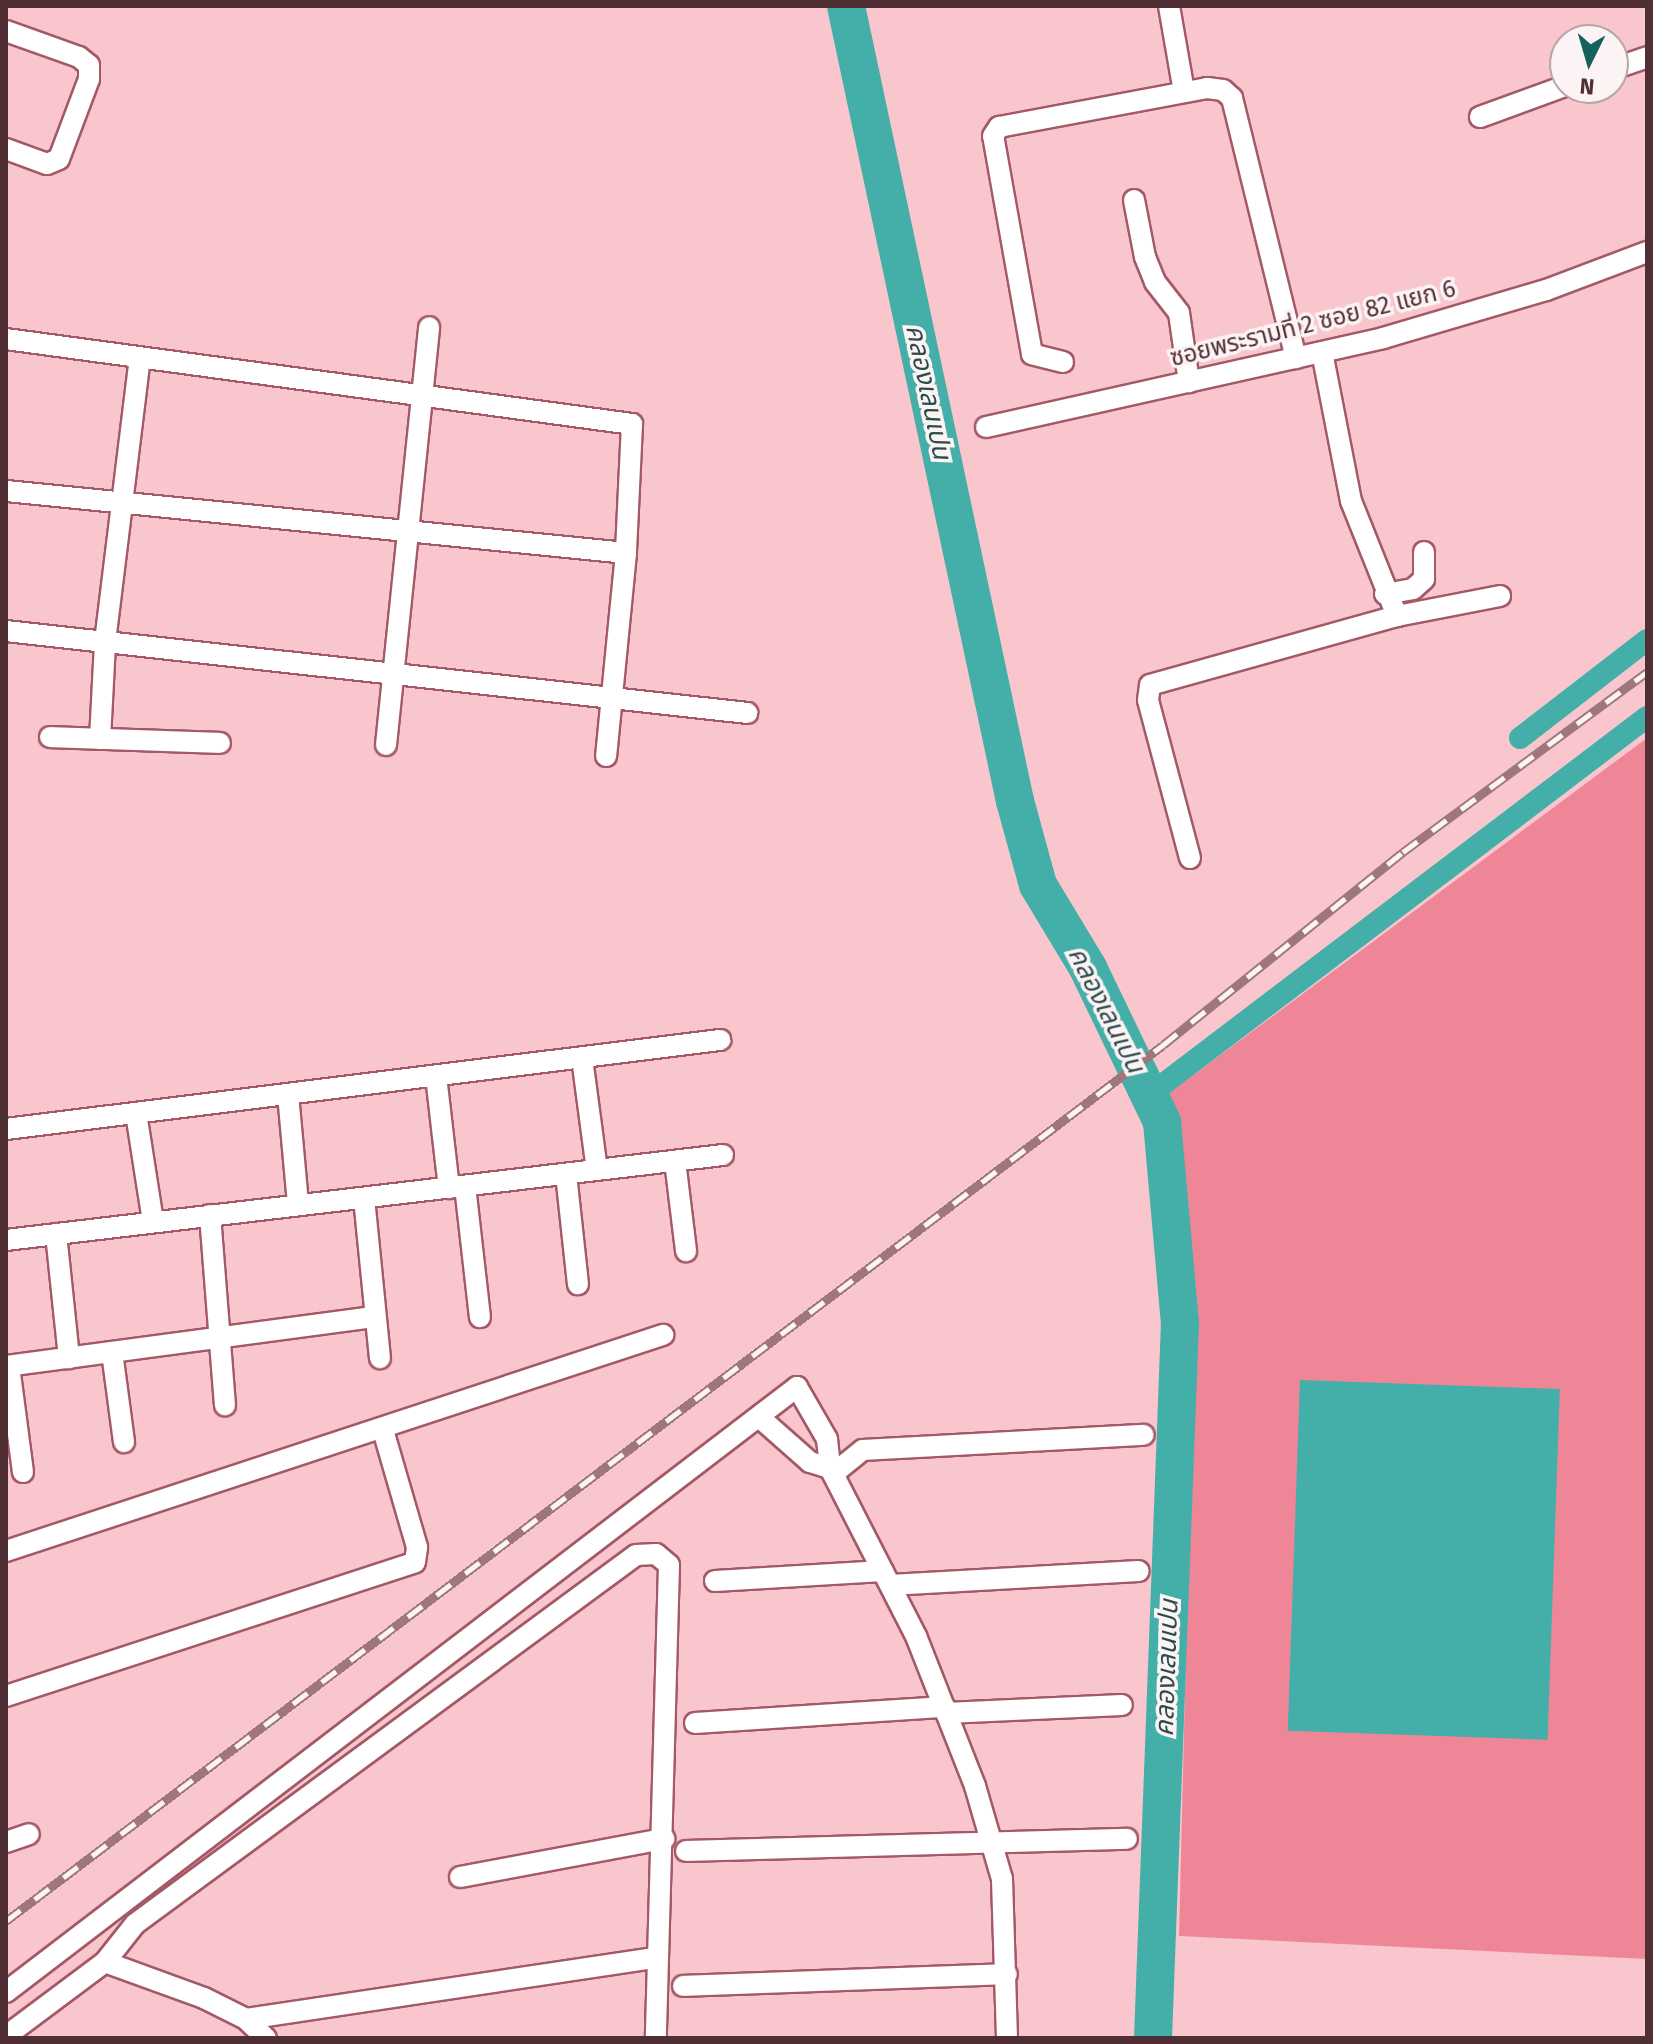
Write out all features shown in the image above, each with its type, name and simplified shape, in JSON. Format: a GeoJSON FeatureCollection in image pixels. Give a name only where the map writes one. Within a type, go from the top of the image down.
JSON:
{"type":"FeatureCollection","features":[{"type":"Feature","properties":{"kind":"street"},"geometry":{"type":"LineString","coordinates":[[1169,6],[1184,92]]}},
{"type":"Feature","properties":{"kind":"street"},"geometry":{"type":"LineString","coordinates":[[6,31],[79,57],[89,65],[89,79],[59,159],[47,164],[6,149]]}},
{"type":"Feature","properties":{"kind":"street"},"geometry":{"type":"LineString","coordinates":[[1063,362],[1032,354],[993,136],[999,127],[1184,92],[1223,90],[1232,98],[1296,358]]}},
{"type":"Feature","properties":{"kind":"street"},"geometry":{"type":"LineString","coordinates":[[1480,117],[1549,92]]}},
{"type":"Feature","properties":{"kind":"street"},"geometry":{"type":"LineString","coordinates":[[1134,200],[1150,269],[1179,313],[1189,382]]}},
{"type":"Feature","properties":{"kind":"street","name":"ซอยพระรามที่ 2 ซอย 82 แยก 6"},"geometry":{"type":"LineString","coordinates":[[986,427],[1322,352],[1546,290],[1647,252]]}},
{"type":"Feature","properties":{"kind":"street"},"geometry":{"type":"LineString","coordinates":[[386,745],[390,674],[429,327]]}},
{"type":"Feature","properties":{"kind":"street"},"geometry":{"type":"LineString","coordinates":[[6,339],[632,424],[626,553],[606,756]]}},
{"type":"Feature","properties":{"kind":"street"},"geometry":{"type":"LineString","coordinates":[[1322,352],[1351,501],[1385,594],[1397,616]]}},
{"type":"Feature","properties":{"kind":"street"},"geometry":{"type":"LineString","coordinates":[[100,739],[105,642],[140,357]]}},
{"type":"Feature","properties":{"kind":"street"},"geometry":{"type":"LineString","coordinates":[[6,491],[626,553]]}},
{"type":"Feature","properties":{"kind":"street"},"geometry":{"type":"LineString","coordinates":[[1385,594],[1413,589],[1424,579],[1424,552]]}},
{"type":"Feature","properties":{"kind":"street"},"geometry":{"type":"LineString","coordinates":[[1190,858],[1148,700],[1150,685],[1397,616],[1500,596]]}},
{"type":"Feature","properties":{"kind":"street"},"geometry":{"type":"LineString","coordinates":[[6,631],[747,713]]}},
{"type":"Feature","properties":{"kind":"street"},"geometry":{"type":"LineString","coordinates":[[50,737],[220,743]]}},
{"type":"Feature","properties":{"kind":"street"},"geometry":{"type":"LineString","coordinates":[[6,1129],[720,1040]]}},
{"type":"Feature","properties":{"kind":"street"},"geometry":{"type":"LineString","coordinates":[[582,1058],[597,1170]]}},
{"type":"Feature","properties":{"kind":"street"},"geometry":{"type":"LineString","coordinates":[[436,1076],[480,1317]]}},
{"type":"Feature","properties":{"kind":"street"},"geometry":{"type":"LineString","coordinates":[[288,1094],[298,1203]]}},
{"type":"Feature","properties":{"kind":"street"},"geometry":{"type":"LineString","coordinates":[[136,1113],[153,1222]]}},
{"type":"Feature","properties":{"kind":"street"},"geometry":{"type":"LineString","coordinates":[[6,1240],[723,1155]]}},
{"type":"Feature","properties":{"kind":"street"},"geometry":{"type":"LineString","coordinates":[[675,1161],[686,1251]]}},
{"type":"Feature","properties":{"kind":"street"},"geometry":{"type":"LineString","coordinates":[[566,1174],[578,1284]]}},
{"type":"Feature","properties":{"kind":"street"},"geometry":{"type":"LineString","coordinates":[[364,1198],[373,1317],[380,1358]]}},
{"type":"Feature","properties":{"kind":"street"},"geometry":{"type":"LineString","coordinates":[[210,1215],[216,1338],[225,1405]]}},
{"type":"Feature","properties":{"kind":"street"},"geometry":{"type":"LineString","coordinates":[[56,1234],[69,1358]]}},
{"type":"Feature","properties":{"kind":"street"},"geometry":{"type":"LineString","coordinates":[[23,1472],[7,1366],[373,1317]]}},
{"type":"Feature","properties":{"kind":"street"},"geometry":{"type":"LineString","coordinates":[[6,1551],[383,1430],[663,1335]]}},
{"type":"Feature","properties":{"kind":"street"},"geometry":{"type":"LineString","coordinates":[[112,1352],[124,1442]]}},
{"type":"Feature","properties":{"kind":"street"},"geometry":{"type":"LineString","coordinates":[[6,1992],[797,1387],[827,1439],[831,1471],[886,1578],[945,1710],[993,1846],[1002,1879],[1007,2038]]}},
{"type":"Feature","properties":{"kind":"street"},"geometry":{"type":"LineString","coordinates":[[759,1417],[810,1462],[831,1471]]}},
{"type":"Feature","properties":{"kind":"street"},"geometry":{"type":"LineString","coordinates":[[6,1696],[415,1562],[417,1547],[383,1430]]}},
{"type":"Feature","properties":{"kind":"street"},"geometry":{"type":"LineString","coordinates":[[831,1471],[863,1450],[1144,1435]]}},
{"type":"Feature","properties":{"kind":"street"},"geometry":{"type":"LineString","coordinates":[[6,2036],[105,1962],[135,1924],[636,1555],[656,1554],[669,1565],[664,1839],[656,1958],[656,2038]]}},
{"type":"Feature","properties":{"kind":"street"},"geometry":{"type":"LineString","coordinates":[[715,1581],[1139,1571]]}},
{"type":"Feature","properties":{"kind":"street"},"geometry":{"type":"LineString","coordinates":[[695,1723],[945,1710],[1122,1705]]}},
{"type":"Feature","properties":{"kind":"street"},"geometry":{"type":"LineString","coordinates":[[6,1842],[29,1834]]}},
{"type":"Feature","properties":{"kind":"street"},"geometry":{"type":"LineString","coordinates":[[460,1877],[664,1839]]}},
{"type":"Feature","properties":{"kind":"street"},"geometry":{"type":"LineString","coordinates":[[686,1851],[993,1846],[1127,1839]]}},
{"type":"Feature","properties":{"kind":"street"},"geometry":{"type":"LineString","coordinates":[[246,2019],[656,1958]]}},
{"type":"Feature","properties":{"kind":"street"},"geometry":{"type":"LineString","coordinates":[[105,1962],[204,1998],[246,2019],[266,2038]]}},
{"type":"Feature","properties":{"kind":"street"},"geometry":{"type":"LineString","coordinates":[[683,1986],[1007,1974]]}},
{"type":"Feature","properties":{"kind":"shaded area"},"geometry":{"type":"Polygon","coordinates":[[[1647,738],[1647,1959],[1179,1936],[1192,1409],[1188,1249],[1168,1094],[1647,738]]]}},
{"type":"Feature","properties":{"kind":"water"},"geometry":{"type":"Polygon","coordinates":[[[1300,1380],[1560,1389],[1548,1740],[1288,1731],[1300,1380]]]}},
{"type":"Feature","properties":{"kind":"waterway","name":"คลองเลนเปน"},"geometry":{"type":"LineString","coordinates":[[846,6],[1015,801],[1038,885],[1088,968],[1162,1122],[1180,1322],[1153,2038]]}},
{"type":"Feature","properties":{"kind":"waterway"},"geometry":{"type":"LineString","coordinates":[[1520,738],[1647,640]]}},
{"type":"Feature","properties":{"kind":"waterway"},"geometry":{"type":"LineString","coordinates":[[1149,1095],[1647,717]]}},
{"type":"Feature","properties":{"kind":"railway"},"geometry":{"type":"LineString","coordinates":[[6,1921],[1163,1045],[1403,852],[1647,672]]}}]}
